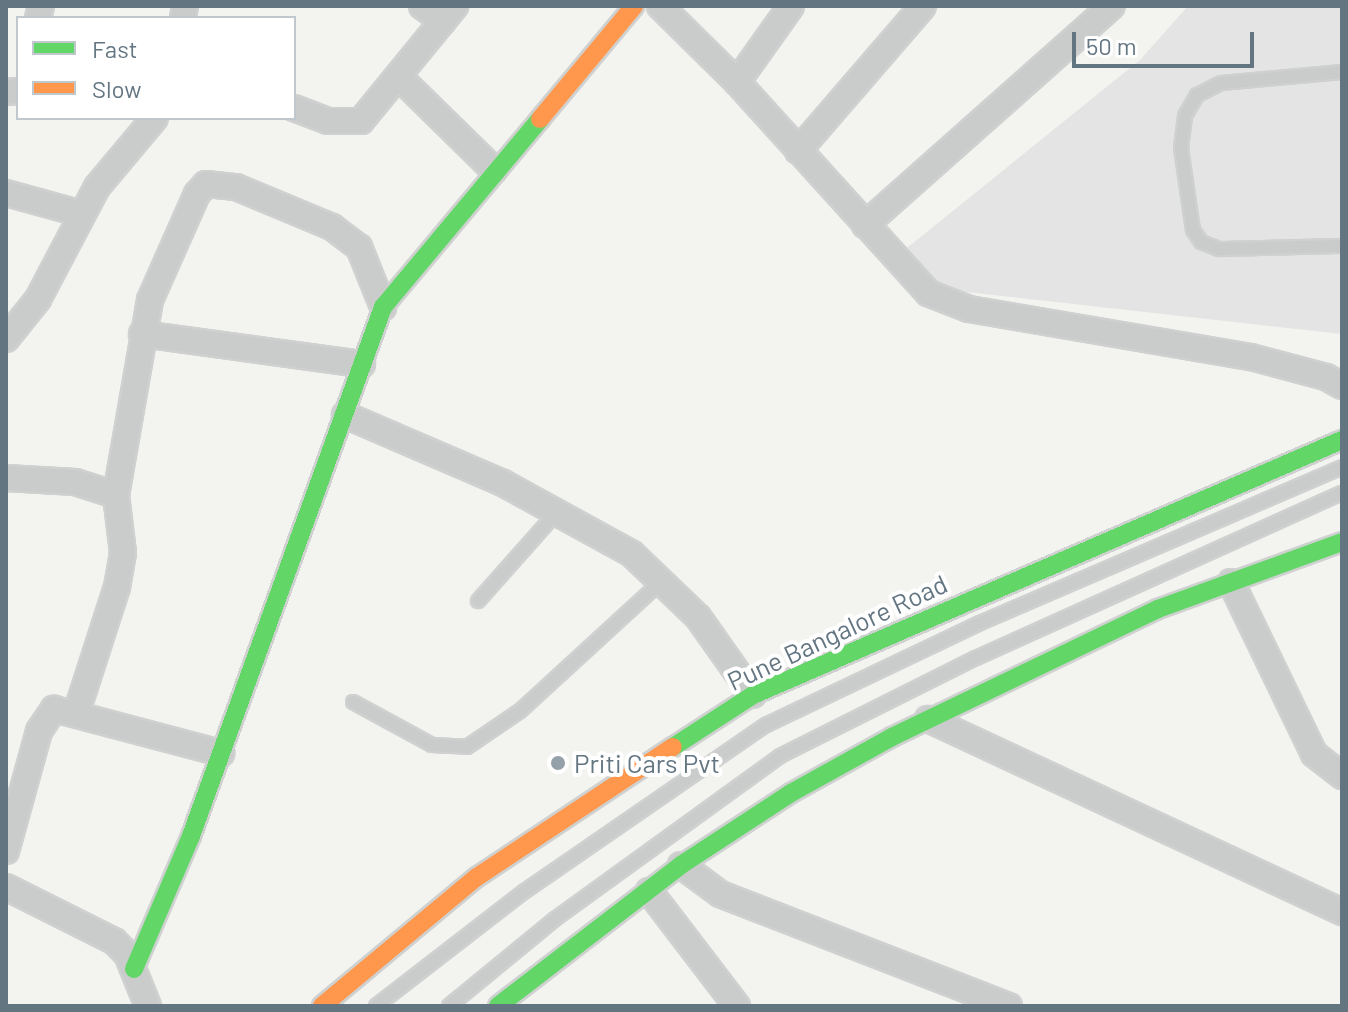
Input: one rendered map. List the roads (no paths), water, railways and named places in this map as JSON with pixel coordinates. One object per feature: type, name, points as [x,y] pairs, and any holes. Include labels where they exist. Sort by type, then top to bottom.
[{"type":"main road","points":[[134,969],[221,753],[383,307],[494,170],[634,6]]},
{"type":"main road","name":"Pune Bangalore Road","points":[[322,1006],[477,877],[753,695],[1342,440]]},
{"type":"main road","points":[[498,1006],[681,865],[791,793],[928,719],[1158,609],[1342,542]]},
{"type":"street","points":[[296,109],[328,121],[361,121],[449,13],[422,6]]},
{"type":"street","points":[[660,6],[737,82],[928,293],[969,309],[1251,357],[1326,377],[1342,386]]},
{"type":"street","points":[[737,82],[791,6]]},
{"type":"street","points":[[798,151],[923,6]]},
{"type":"street","points":[[865,225],[1112,6]]},
{"type":"street","points":[[399,77],[494,170]]},
{"type":"street","points":[[6,339],[38,299],[82,214],[112,167],[153,120]]},
{"type":"street","points":[[77,711],[117,587],[123,553],[116,495],[142,334],[150,300],[197,194],[206,184],[217,182],[294,207],[332,227],[359,247],[383,307]]},
{"type":"street","points":[[6,193],[82,214]]},
{"type":"street","points":[[142,334],[362,364]]},
{"type":"street","points":[[345,415],[558,511],[632,554],[725,649],[753,695]]},
{"type":"street","points":[[6,478],[75,482],[116,495]]},
{"type":"street","points":[[1231,582],[1314,754],[1342,776]]},
{"type":"street","points":[[6,851],[14,789],[45,717],[54,709],[77,711],[221,753]]},
{"type":"street","points":[[928,719],[1342,912]]},
{"type":"street","points":[[681,865],[720,894],[1009,1006]]},
{"type":"street","points":[[6,887],[93,926],[127,954],[148,1006]]},
{"type":"street","points":[[649,891],[737,1006]]},
{"type":"lane","points":[[1342,72],[1221,83],[1197,95],[1185,116],[1181,148],[1193,230],[1201,242],[1219,249],[1342,246]]},
{"type":"lane","points":[[376,1006],[525,891],[766,725],[980,623],[1342,467]]},
{"type":"lane","points":[[449,1006],[555,919],[780,756],[976,658],[1342,493]]},
{"type":"lane","points":[[478,601],[558,511]]},
{"type":"lane","points":[[353,702],[432,745],[467,747],[520,711],[661,582]]},
{"type":"place","name":"Priti Cars Pvt","points":[[558,763]]}]
